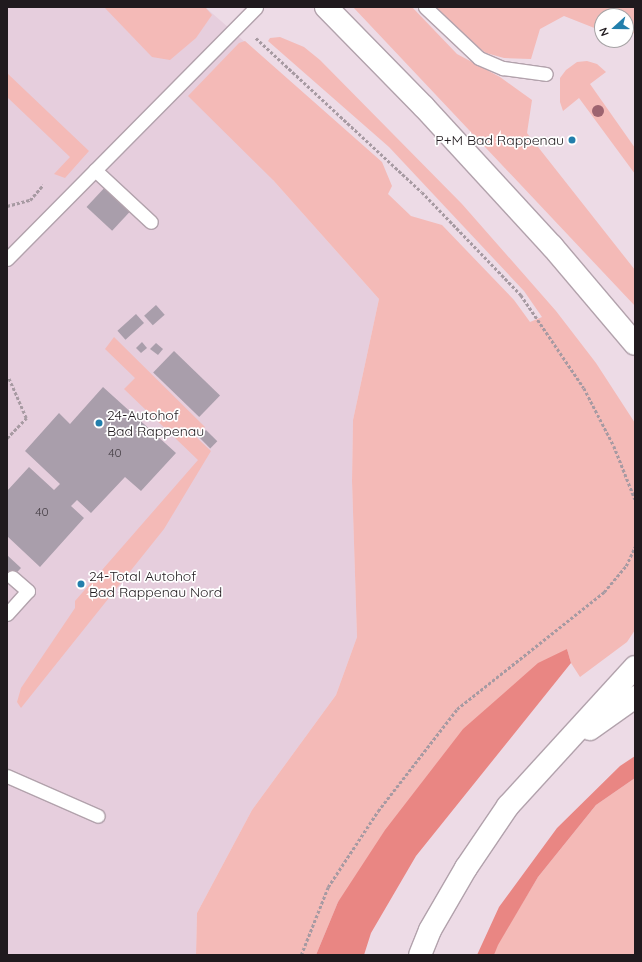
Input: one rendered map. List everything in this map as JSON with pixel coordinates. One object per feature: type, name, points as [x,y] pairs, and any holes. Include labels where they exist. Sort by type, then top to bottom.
[{"type":"main road","points":[[326,7],[456,141],[552,246],[635,344]]},
{"type":"main road","points":[[420,955],[430,930],[458,882],[508,806],[635,667]]},
{"type":"main road","points":[[563,745],[635,698]]},
{"type":"lane","points":[[7,259],[239,22],[256,7]]},
{"type":"lane","points":[[425,7],[479,58],[503,68],[546,74]]},
{"type":"lane","points":[[95,170],[151,222]]},
{"type":"lane","points":[[9,609],[28,591],[12,577]]},
{"type":"lane","points":[[7,776],[98,816]]},
{"type":"path","points":[[239,22],[422,192],[520,295],[584,388],[614,446],[635,499]]},
{"type":"path","points":[[7,206],[30,200],[43,185]]},
{"type":"path","points":[[7,438],[26,418],[9,379]]},
{"type":"path","points":[[301,955],[328,887],[378,811],[457,709],[604,592],[626,566],[635,547]]},
{"type":"shaded area","points":[[7,7],[205,7],[327,114],[273,180],[379,299],[353,420],[352,481],[357,637],[336,695],[252,810],[197,913],[196,955],[7,955]]},
{"type":"shaded area","points":[[104,7],[205,7],[212,15],[196,38],[170,60],[152,57]]},
{"type":"shaded area","points":[[353,7],[412,7],[457,54],[500,77],[532,100],[527,133],[635,270],[635,306]]},
{"type":"shaded area","points":[[436,7],[635,7],[635,34],[634,8],[594,8],[594,28],[564,16],[540,29],[531,59],[504,58],[486,53],[468,40]]},
{"type":"shaded area","points":[[280,37],[304,47],[320,60],[462,204],[556,311],[596,363],[635,423],[635,630],[627,642],[580,677],[571,663],[567,649],[338,902],[316,955],[196,955],[197,913],[252,810],[336,695],[357,637],[352,481],[353,420],[379,299],[273,180],[188,96],[239,43],[245,41],[382,162],[392,186],[388,194],[411,216],[442,225],[514,300],[530,322],[542,317],[524,291],[389,147],[268,41],[270,38]]},
{"type":"shaded area","points":[[587,61],[597,64],[606,72],[590,84],[635,148],[635,174],[579,98],[563,111],[560,102],[560,78],[566,70],[577,62]]},
{"type":"shaded area","points":[[7,73],[89,151],[65,178],[54,174],[70,157],[7,97]]},
{"type":"shaded area","points":[[114,337],[205,427],[195,436],[211,451],[164,529],[21,708],[17,702],[21,688],[75,608],[75,601],[198,460],[124,389],[135,378],[105,349]]},
{"type":"shaded area","points":[[567,649],[571,663],[416,856],[371,933],[364,955],[316,955],[338,902],[385,830],[463,729],[538,663]]},
{"type":"shaded area","points":[[635,756],[635,778],[596,805],[538,877],[498,945],[494,955],[477,955],[499,907],[557,828],[620,766]]},
{"type":"shaded area","points":[[635,778],[635,955],[494,955],[497,945],[538,877],[596,805]]},
{"type":"building","points":[[107,185],[133,209],[112,231],[87,207]]},
{"type":"building","points":[[156,305],[165,315],[153,325],[144,316]]},
{"type":"building","points":[[136,314],[144,323],[125,340],[117,331]]},
{"type":"building","points":[[142,342],[147,348],[141,353],[136,348]]},
{"type":"building","points":[[156,343],[163,349],[158,355],[150,349]]},
{"type":"building","points":[[174,351],[220,395],[199,417],[153,373]]},
{"type":"building","points":[[103,387],[176,453],[141,491],[125,477],[91,513],[77,500],[71,506],[84,518],[40,567],[7,536],[7,491],[29,467],[54,490],[60,484],[25,451],[59,413],[70,424]]},
{"type":"building","points":[[206,430],[217,441],[210,448],[199,437]]},
{"type":"building","points":[[7,555],[21,568],[7,583]]},
{"type":"place","name":"P+M Bad Rappenau","points":[[572,140]]},
{"type":"place","name":"24-Autohof Bad Rappenau","points":[[99,423]]},
{"type":"place","name":"24-Total Autohof Bad Rappenau Nord","points":[[81,584]]}]
